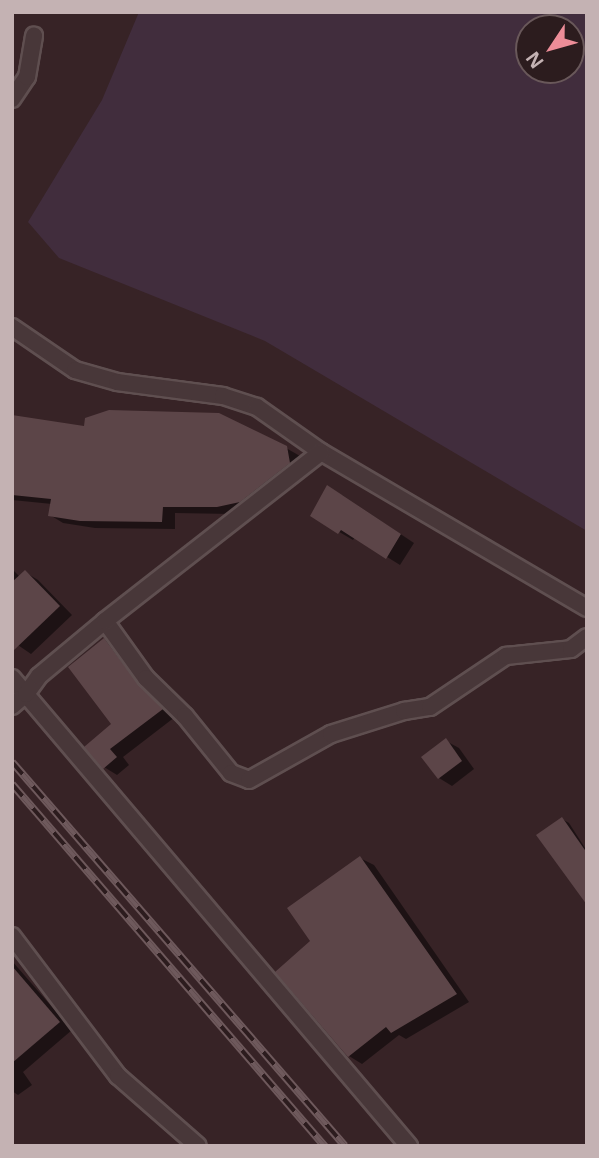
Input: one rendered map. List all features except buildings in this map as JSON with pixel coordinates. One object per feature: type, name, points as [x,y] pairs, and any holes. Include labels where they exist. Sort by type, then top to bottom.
[{"type":"street","points":[[12,99],[27,77],[34,36]]},
{"type":"street","points":[[12,327],[75,370],[117,382],[223,396],[257,407],[321,452],[587,608]]},
{"type":"street","points":[[12,706],[26,694],[38,676],[321,452]]},
{"type":"street","points":[[105,621],[146,678],[185,716],[231,773],[249,779],[331,734],[404,711],[430,707],[506,656],[571,649],[587,637]]},
{"type":"street","points":[[12,678],[409,1146]]},
{"type":"street","points":[[12,936],[118,1076],[198,1146]]},
{"type":"shaded area","points":[[139,12],[587,12],[587,531],[265,341],[59,258],[28,222],[102,100]]},
{"type":"railway","points":[[12,762],[345,1146]]},
{"type":"railway","points":[[12,784],[325,1146]]}]
